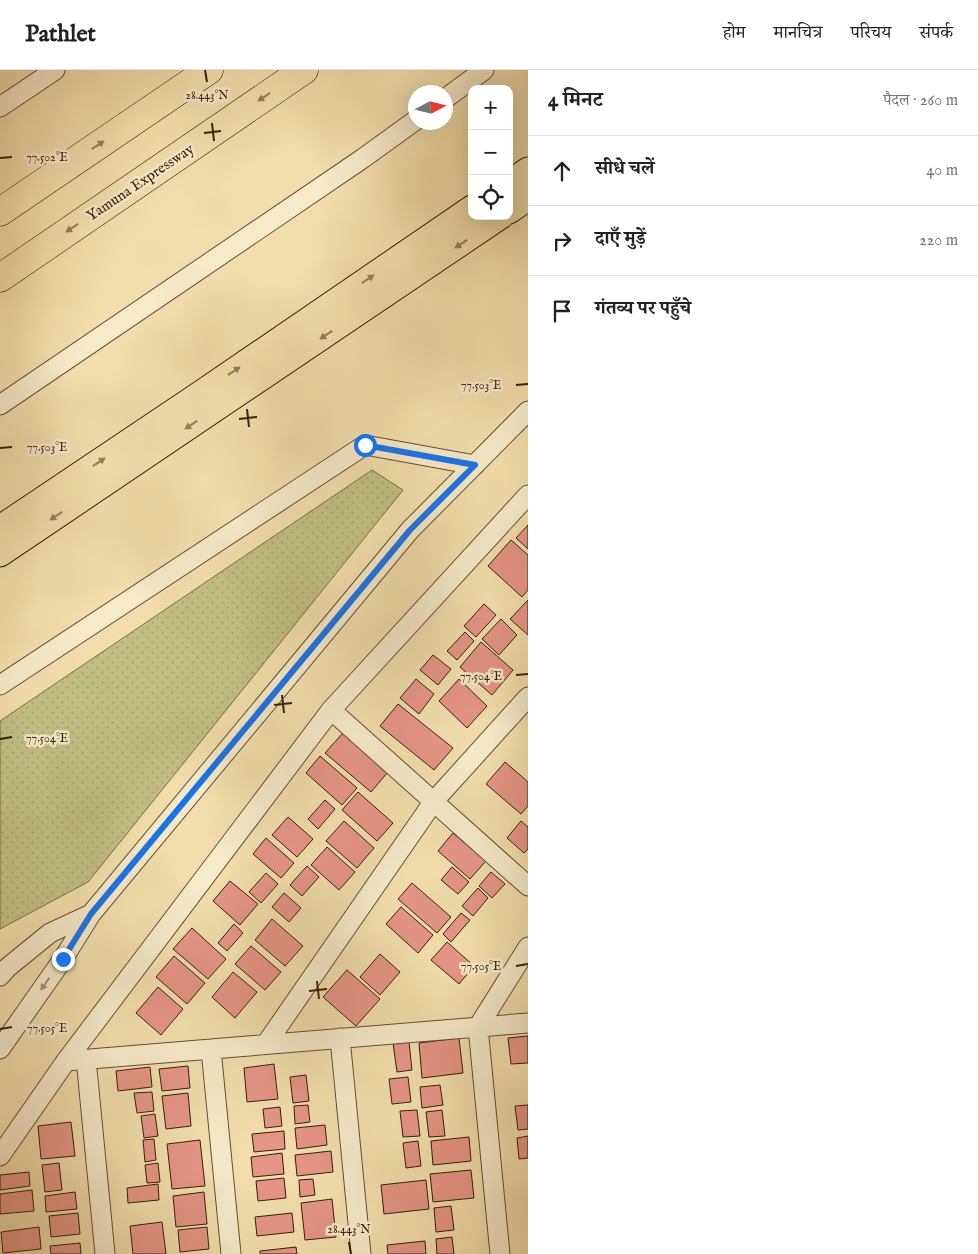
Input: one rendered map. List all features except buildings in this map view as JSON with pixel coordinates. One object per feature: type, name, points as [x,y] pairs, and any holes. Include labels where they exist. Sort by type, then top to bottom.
[{"type":"highway","points":[[0,212],[209,70]]},
{"type":"highway","name":"Yamuna Expressway","points":[[0,278],[304,70]]},
{"type":"main road","points":[[513,180],[528,170]]},
{"type":"main road","points":[[513,208],[528,198]]},
{"type":"main road","points":[[0,528],[468,211]]},
{"type":"main road","points":[[0,554],[495,220]]},
{"type":"street","points":[[0,108],[55,70]]},
{"type":"street","points":[[453,93],[484,70]]},
{"type":"street","points":[[0,406],[408,126]]},
{"type":"street","points":[[0,1049],[63,959],[91,914],[410,530],[528,411]]},
{"type":"street","points":[[0,685],[365,445],[475,465]]},
{"type":"street","points":[[0,1156],[66,1061],[331,710],[528,495]]},
{"type":"street","points":[[266,1044],[434,801],[528,697]]},
{"type":"street","points":[[331,710],[528,886]]},
{"type":"street","points":[[0,976],[50,932],[91,914]]},
{"type":"street","points":[[500,1254],[478,1027],[528,947]]},
{"type":"street","points":[[66,1061],[528,1023]]},
{"type":"street","points":[[340,1038],[361,1254]]},
{"type":"street","points":[[211,1049],[231,1254]]},
{"type":"street","points":[[86,1059],[105,1254]]},
{"type":"shaded area","points":[[372,470],[403,490],[88,882],[0,929],[0,721]]},
{"type":"route","points":[[63,959],[91,914],[410,530],[475,465],[365,445]]}]
